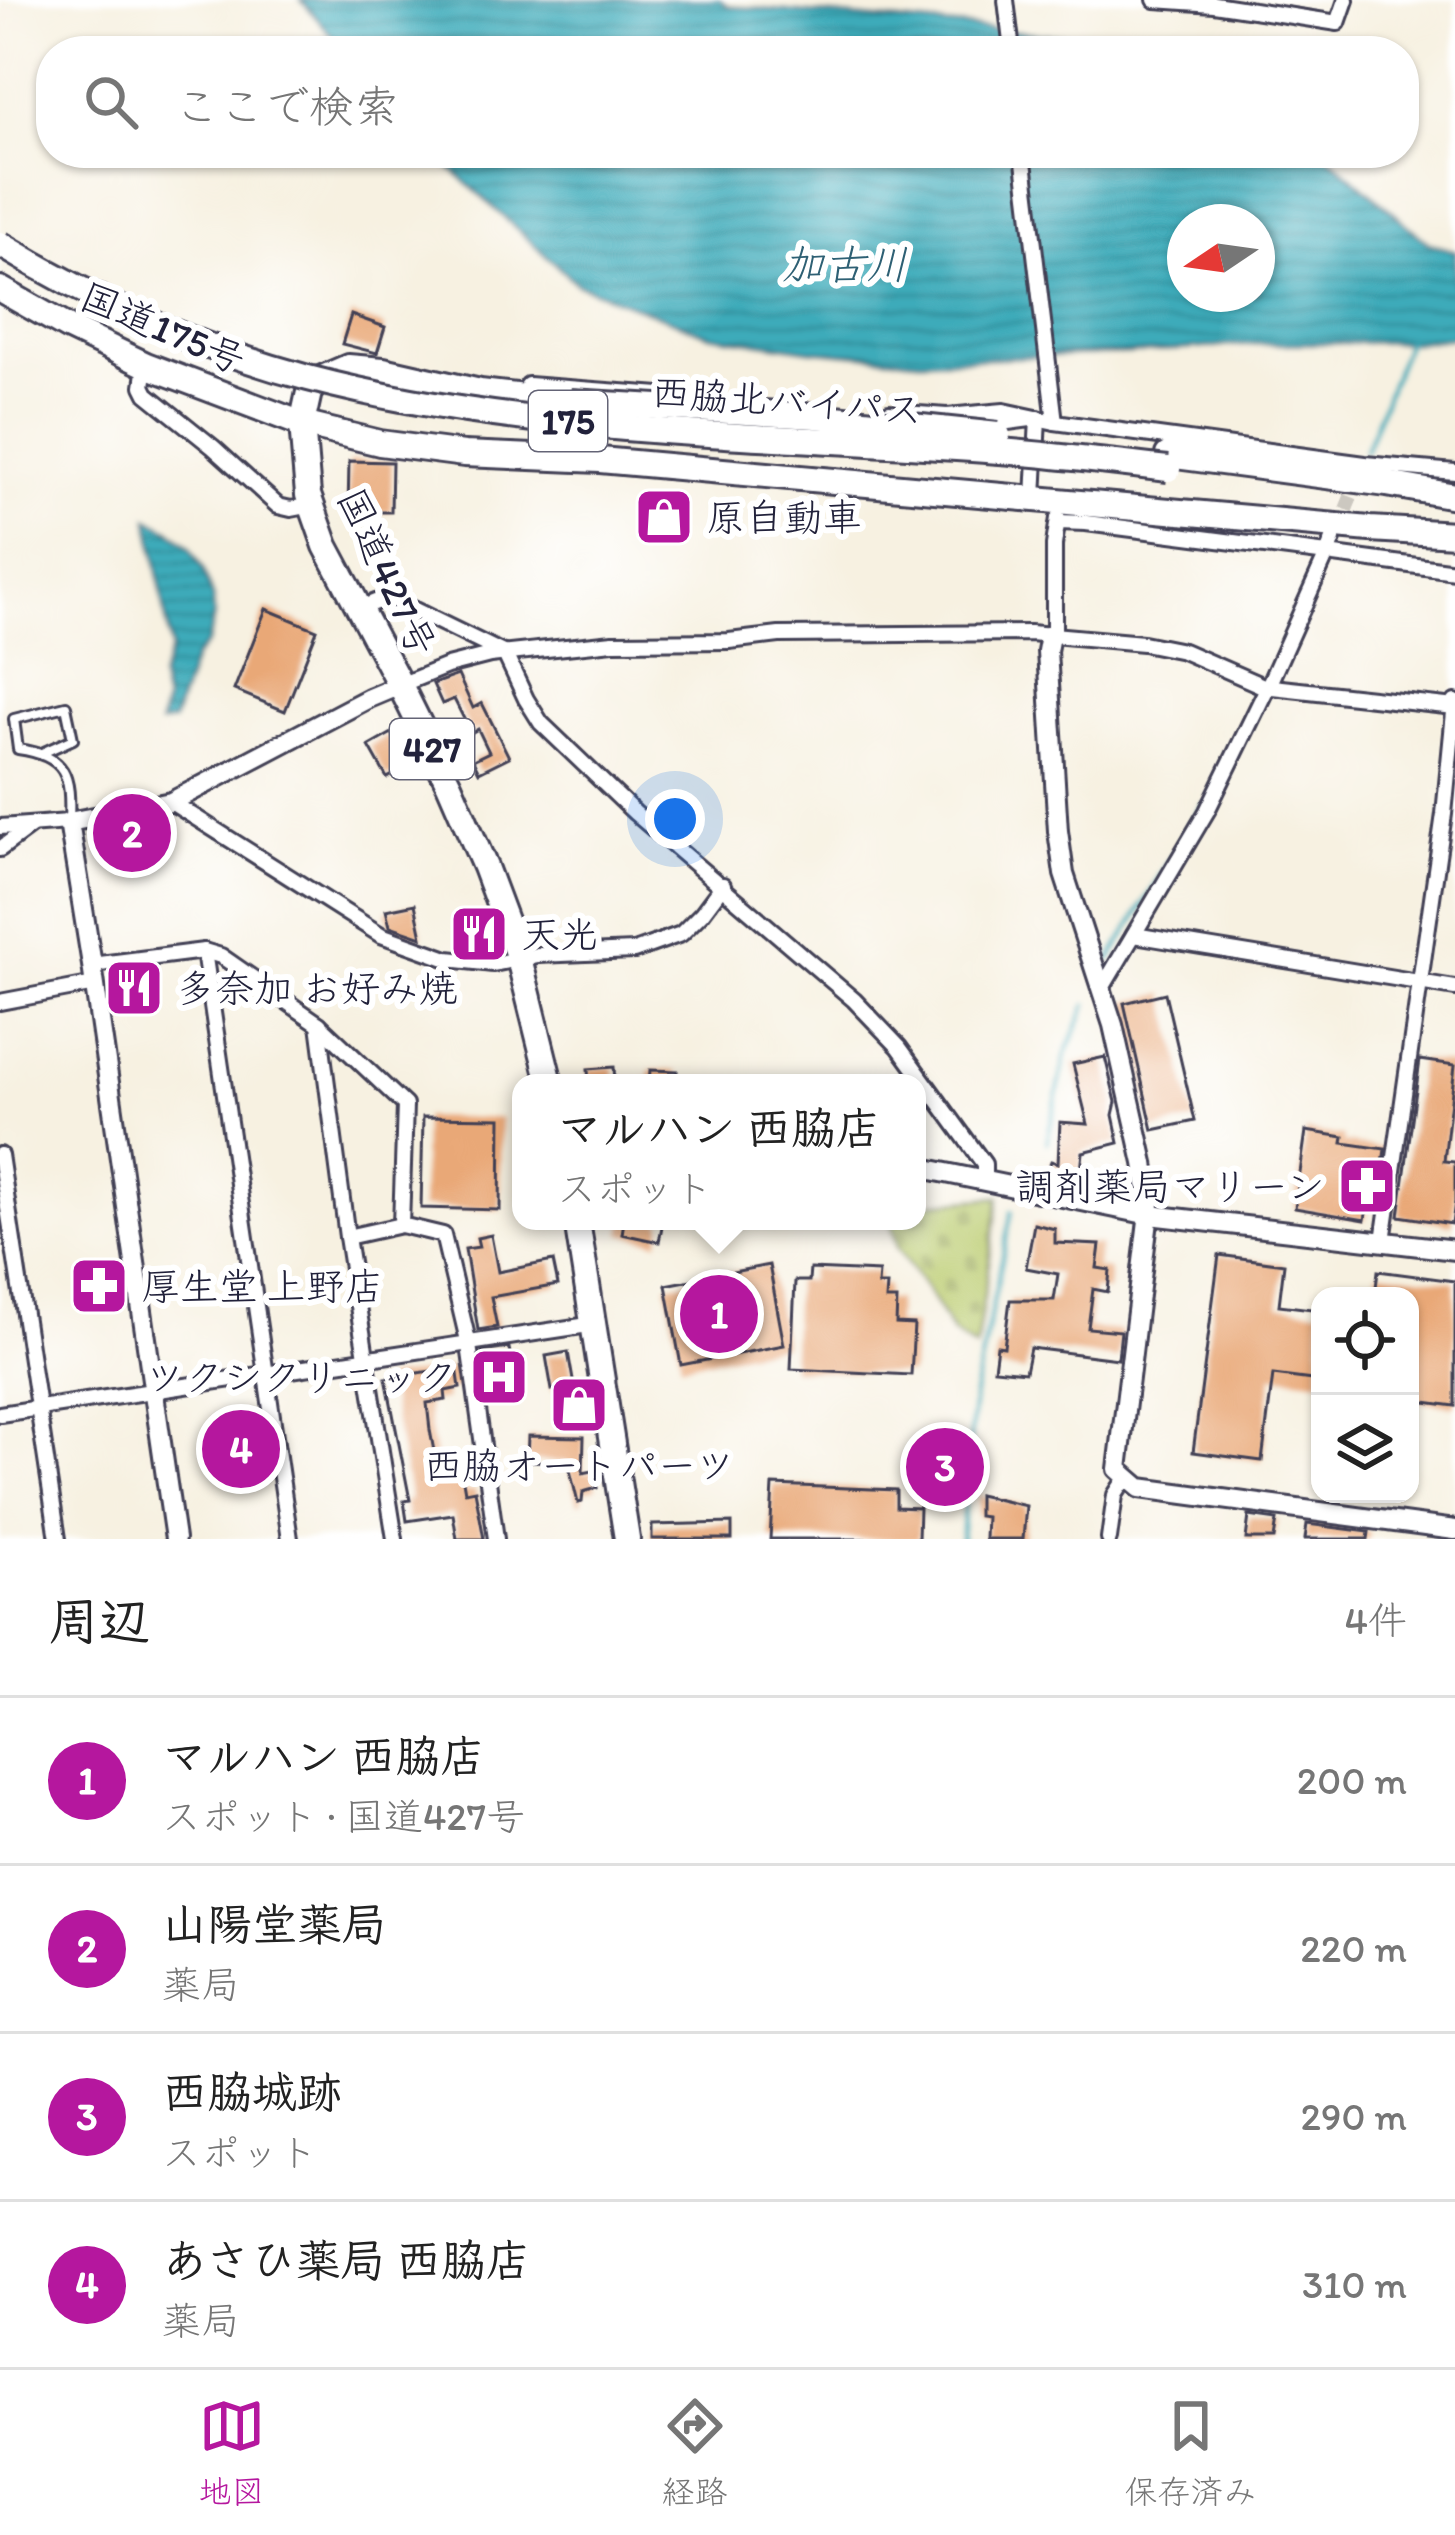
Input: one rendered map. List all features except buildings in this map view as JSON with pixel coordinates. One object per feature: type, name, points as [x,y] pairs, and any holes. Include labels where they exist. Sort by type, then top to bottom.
[{"type":"highway","name":"西脇北バイパス","points":[[0,244],[105,302],[184,337],[306,378],[463,411],[720,434],[1168,462]]},
{"type":"highway","name":"国道175号","points":[[0,290],[146,365],[302,424]]},
{"type":"highway","name":"175","points":[[1455,500],[1387,484],[1168,462],[816,416],[480,392],[382,370],[348,368],[320,379],[309,392],[302,424],[380,443],[464,454],[600,460],[1050,507],[1455,534]]},
{"type":"highway","name":"国道427号","points":[[302,424],[304,468],[326,546],[449,784],[485,867],[519,958],[548,1074]]},
{"type":"highway","points":[[579,1230],[627,1539]]},
{"type":"street","points":[[1006,0],[1010,36]]},
{"type":"street","points":[[1155,0],[1214,2],[1338,23],[1346,0]]},
{"type":"street","points":[[1026,168],[1055,422]]},
{"type":"street","points":[[146,365],[143,386],[147,394],[278,506],[312,505]]},
{"type":"street","points":[[440,384],[512,410],[583,418],[938,435],[1038,418]]},
{"type":"street","points":[[528,385],[947,416],[1004,412],[1363,468],[1455,472]]},
{"type":"street","points":[[1038,418],[1054,545],[1054,629],[1047,651],[1064,874],[1113,1024],[1144,1163],[1150,1215],[1118,1469],[1140,1488],[1386,1530],[1455,1530]]},
{"type":"street","points":[[1050,507],[1086,523],[1455,571]]},
{"type":"street","points":[[1101,990],[1207,811],[1334,539]]},
{"type":"street","points":[[358,608],[388,597],[506,654],[542,723],[635,813],[854,1000],[919,1074]]},
{"type":"street","points":[[0,827],[68,822],[171,802],[369,698],[447,666],[490,655],[613,642],[729,641],[779,635],[1050,634],[1183,651],[1263,685],[1455,706],[1449,815],[1383,1241]]},
{"type":"street","points":[[171,802],[381,935],[448,959],[493,964],[634,951],[681,934],[723,885]]},
{"type":"street","points":[[68,822],[175,1539]]},
{"type":"street","points":[[0,849],[31,826]]},
{"type":"street","points":[[1134,935],[1455,988]]},
{"type":"street","points":[[204,951],[290,1539]]},
{"type":"street","points":[[0,1002],[93,975],[204,951],[220,956],[319,1024],[405,1105],[400,1225]]},
{"type":"street","points":[[319,1024],[395,1539]]},
{"type":"street","points":[[926,1084],[984,1164],[984,1179]]},
{"type":"street","points":[[0,1155],[58,1539]]},
{"type":"street","points":[[926,1169],[1150,1215],[1455,1250]]},
{"type":"street","points":[[347,1237],[400,1225],[443,1235],[469,1346],[496,1539]]},
{"type":"street","points":[[0,1414],[595,1324]]},
{"type":"street","points":[[1108,1539],[1115,1495],[1126,1478]]},
{"type":"lane","points":[[42,753],[74,739],[67,706],[14,719],[18,749],[42,753],[64,769],[70,789],[68,822]]},
{"type":"green space","points":[[999,1197],[976,1349],[952,1333],[897,1248],[893,1230],[926,1230],[926,1203]]},
{"type":"water","points":[[301,0],[719,0],[729,6],[1064,36],[332,36]]},
{"type":"water","name":"加古川","points":[[450,168],[1342,168],[1428,243],[1455,251],[1455,337],[920,360],[710,335],[577,284]]},
{"type":"water","points":[[149,519],[189,546],[203,569],[214,615],[208,642],[194,658],[173,721],[160,724],[165,702],[160,679],[171,649]]},
{"type":"waterway","points":[[1365,451],[1408,339]]},
{"type":"waterway","points":[[1110,960],[1203,805]]},
{"type":"waterway","points":[[1047,1142],[1066,1054],[1087,1005]]},
{"type":"waterway","points":[[961,1539],[974,1394],[1012,1211]]},
{"type":"tunnel","points":[[1338,529],[1359,477]]},
{"type":"place","name":"原自動車","points":[[664,517]]},
{"type":"place","name":"山陽堂薬局","points":[[132,833]]},
{"type":"place","name":"天光","points":[[479,934]]},
{"type":"place","name":"多奈加 お好み焼","points":[[134,988]]},
{"type":"place","name":"調剤薬局マリーン","points":[[1367,1186]]},
{"type":"place","name":"厚生堂 上野店","points":[[99,1286]]},
{"type":"place","name":"マルハン 西脇店","points":[[719,1314]]},
{"type":"place","name":"ツクシクリニック","points":[[499,1377]]},
{"type":"place","name":"西脇オートパーツ","points":[[579,1405]]},
{"type":"place","name":"あさひ薬局 西脇店","points":[[241,1449]]},
{"type":"place","name":"西脇城跡","points":[[945,1467]]}]
